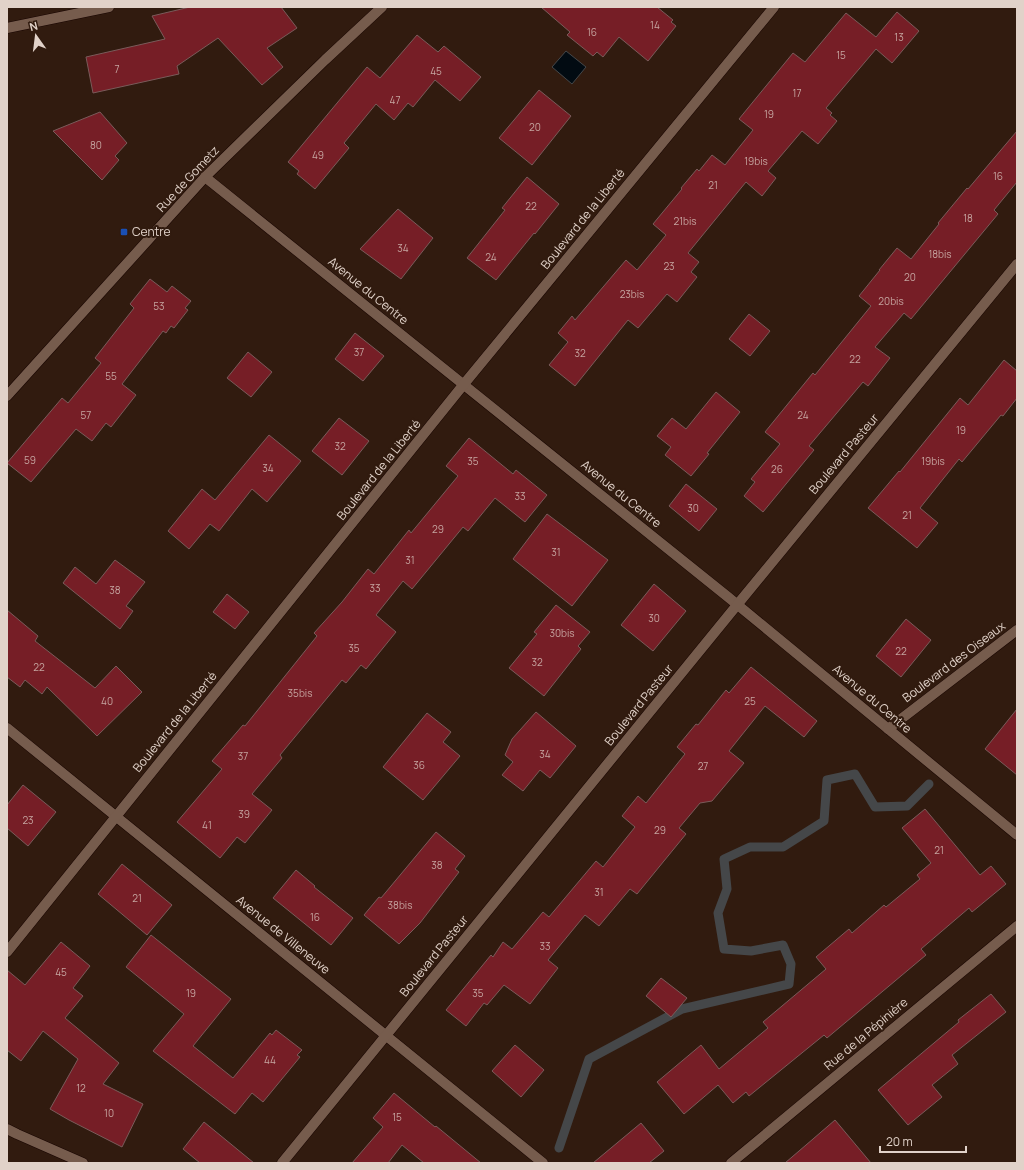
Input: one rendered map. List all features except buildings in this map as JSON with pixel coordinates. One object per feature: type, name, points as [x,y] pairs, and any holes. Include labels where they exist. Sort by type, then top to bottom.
[{"type":"street","points":[[7,28],[109,7]]},
{"type":"street","name":"Rue de Gometz","points":[[7,396],[206,177],[325,60],[382,7]]},
{"type":"street","name":"Boulevard de la Liberté","points":[[7,952],[464,384],[774,7]]},
{"type":"street","name":"Avenue du Centre","points":[[206,177],[737,605],[1017,835]]},
{"type":"street","name":"Boulevard Pasteur","points":[[282,1163],[1017,264]]},
{"type":"street","name":"Boulevard des Oiseaux","points":[[888,729],[1017,630]]},
{"type":"street","name":"Avenue de Villeneuve","points":[[7,728],[543,1163]]},
{"type":"street","name":"Rue de la Pépinière","points":[[731,1163],[1017,926]]},
{"type":"street","points":[[7,1129],[83,1163]]},
{"type":"shaded area","points":[[566,51],[586,67],[572,84],[552,67]]},
{"type":"waterway","points":[[559,1148],[589,1059],[682,1009],[789,984],[791,964],[783,945],[751,951],[724,949],[718,913],[727,889],[724,859],[750,847],[783,847],[824,821],[827,780],[855,774],[875,807],[907,806],[929,784]]},
{"type":"place","name":"Centre","points":[[124,232]]}]
